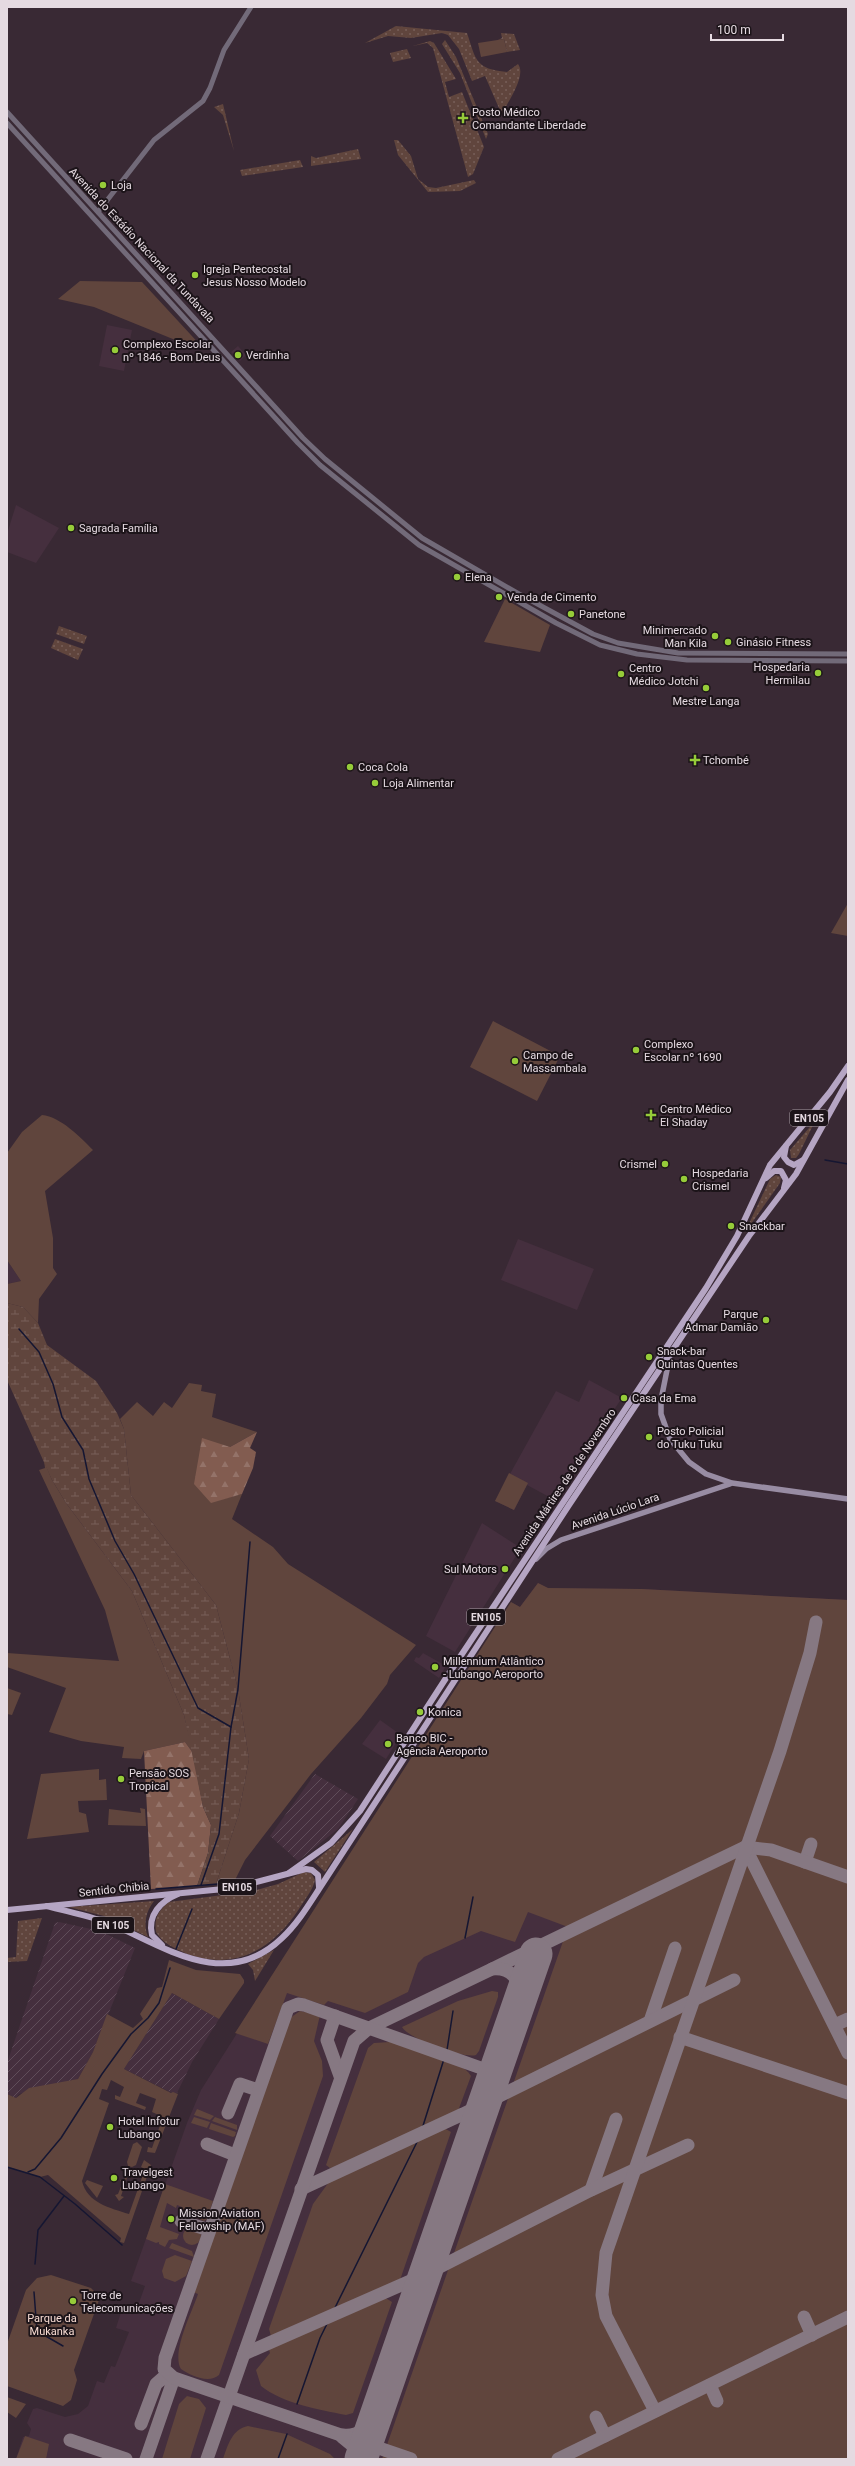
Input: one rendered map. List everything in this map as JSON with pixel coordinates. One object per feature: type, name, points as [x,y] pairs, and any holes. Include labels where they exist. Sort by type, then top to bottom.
[{"type":"main road","name":"Avenida Mártires de 8 de Novembro","points":[[289,1873],[339,1836],[364,1806],[469,1643],[706,1288],[737,1236],[770,1165],[830,1092],[848,1066]]},
{"type":"main road","name":"Avenida Mártires de 8 de Novembro","points":[[319,1889],[519,1581],[671,1352],[749,1236],[783,1191],[805,1158],[848,1080]]},
{"type":"main road","points":[[787,1143],[784,1156],[788,1162],[794,1165],[805,1158]]},
{"type":"main road","points":[[762,1182],[771,1173],[781,1171],[786,1180],[783,1191]]},
{"type":"main road","name":"Avenida Lúcio Lara","points":[[671,1352],[661,1400],[665,1428],[676,1448],[689,1462],[711,1477],[732,1483],[848,1499]]},
{"type":"main road","name":"Avenida Lúcio Lara","points":[[519,1581],[540,1554],[561,1540],[732,1483]]},
{"type":"main road","points":[[289,1873],[306,1869],[316,1872],[320,1878],[319,1889]]},
{"type":"main road","name":"EN105","points":[[184,1892],[250,1885],[289,1873]]},
{"type":"main road","name":"EN105","points":[[177,1954],[215,1964],[239,1961],[261,1953],[272,1946],[291,1928],[319,1889]]},
{"type":"main road","points":[[177,1954],[156,1941],[152,1935],[150,1925],[158,1906],[184,1892]]},
{"type":"main road","name":"Sentido Chibia","points":[[47,1906],[184,1892]]},
{"type":"main road","name":"EN 105","points":[[7,1910],[47,1906],[107,1923],[177,1954]]},
{"type":"street","points":[[98,212],[154,140],[203,100],[210,88],[224,50],[251,7]]},
{"type":"street","name":"Avenida do Estádio Nacional da Tundavala","points":[[7,112],[309,443],[394,516],[438,548],[578,627],[618,643],[686,653],[848,654]]},
{"type":"street","name":"Avenida do Estádio Nacional da Tundavala","points":[[7,123],[298,443],[320,464],[419,545],[556,623],[615,650],[687,660],[848,661]]},
{"type":"shaded area","name":"Complexo Escolar nº 1846 - Bom Deus","points":[[107,325],[132,330],[124,371],[99,366]]},
{"type":"shaded area","name":"Verdinha","points":[[238,346],[246,355],[240,361],[231,352]]},
{"type":"shaded area","points":[[16,505],[59,528],[36,563],[7,552],[7,534]]},
{"type":"shaded area","points":[[518,1239],[594,1269],[577,1310],[501,1280]]},
{"type":"shaded area","points":[[7,1260],[21,1281],[7,1284]]},
{"type":"shaded area","points":[[589,1380],[622,1398],[553,1499],[527,1485],[514,1510],[495,1501],[556,1391],[579,1402]]},
{"type":"shaded area","points":[[482,1523],[521,1548],[455,1652],[426,1636]]},
{"type":"shaded area","points":[[538,1583],[548,1588],[642,1589],[848,1600],[848,2459],[16,2459],[23,2437],[29,2436],[31,2429],[27,2423],[33,2409],[37,2408],[65,2417],[78,2414],[88,2406],[97,2381],[104,2383],[111,2366],[115,2367],[129,2332],[116,2328],[122,2309],[135,2314],[145,2286],[131,2281],[187,2123],[201,2090],[511,1602],[520,1607]]},
{"type":"shaded area","points":[[423,1653],[446,1666],[439,1678],[414,1661],[416,1657],[419,1658]]},
{"type":"shaded area","points":[[380,1720],[401,1735],[386,1759],[362,1744]]},
{"type":"shaded area","points":[[315,1774],[358,1799],[338,1829],[298,1861],[270,1836]]},
{"type":"shaded area","points":[[59,1922],[100,1931],[135,1948],[93,2052],[78,2079],[19,2094],[16,2098],[7,2094],[7,2063],[55,1923]]},
{"type":"shaded area","points":[[172,1993],[219,2019],[192,2062],[177,2093],[172,2093],[124,2069]]},
{"type":"green space","points":[[396,26],[467,33],[478,62],[496,71],[507,72],[518,64],[520,75],[518,82],[502,115],[485,76],[472,81],[459,49],[448,35],[442,33],[411,38],[388,36],[365,43]]},
{"type":"green space","points":[[501,33],[514,34],[520,50],[507,52],[504,39],[498,40],[502,38]]},
{"type":"green space","points":[[504,39],[507,52],[481,57],[478,43]]},
{"type":"green space","points":[[445,40],[456,57],[488,134],[486,139],[460,73],[442,44]]},
{"type":"green space","points":[[430,41],[434,43],[456,79],[445,82],[449,97],[462,92],[484,147],[473,174],[468,177],[433,48],[427,43],[413,46]]},
{"type":"green space","points":[[407,49],[411,58],[393,62],[390,53]]},
{"type":"green space","points":[[223,104],[234,151],[223,115],[214,107]]},
{"type":"green space","points":[[394,140],[398,140],[411,156],[418,179],[428,187],[436,188],[474,180],[476,183],[460,191],[428,192],[398,155]]},
{"type":"green space","points":[[358,149],[361,159],[311,166],[311,156],[316,158]]},
{"type":"green space","points":[[300,160],[303,167],[242,176],[240,170]]},
{"type":"green space","points":[[80,281],[142,282],[203,348],[195,348],[94,307],[58,299]]},
{"type":"green space","points":[[505,599],[550,625],[540,652],[484,642]]},
{"type":"green space","points":[[59,626],[87,636],[84,644],[56,634]]},
{"type":"green space","points":[[55,639],[83,649],[78,660],[51,648]]},
{"type":"green space","points":[[848,903],[848,936],[831,933]]},
{"type":"green space","name":"Campo de Massambala","points":[[493,1021],[560,1056],[537,1101],[470,1067]]},
{"type":"green space","points":[[42,1115],[56,1119],[76,1134],[93,1150],[45,1191],[53,1238],[53,1268],[57,1274],[39,1299],[38,1323],[23,1307],[7,1303],[7,1284],[21,1281],[7,1260],[7,1153],[22,1132]]},
{"type":"green space","points":[[815,1121],[799,1154],[796,1158],[791,1158],[790,1150]]},
{"type":"green space","points":[[776,1175],[781,1177],[780,1183],[744,1234],[770,1179]]},
{"type":"green space","points":[[7,1303],[23,1307],[38,1323],[47,1345],[96,1381],[117,1413],[124,1429],[131,1495],[216,1605],[238,1689],[249,1759],[239,1813],[216,1884],[197,1886],[208,1853],[211,1825],[203,1807],[184,1715],[132,1591],[66,1503],[52,1480],[7,1380]]},
{"type":"green space","points":[[189,1383],[202,1385],[201,1391],[216,1394],[212,1417],[257,1432],[230,1447],[211,1502],[242,1494],[232,1519],[273,1547],[288,1564],[416,1645],[390,1675],[387,1684],[361,1718],[311,1774],[245,1860],[234,1882],[216,1884],[239,1813],[249,1759],[238,1689],[216,1605],[131,1495],[124,1429],[120,1419],[137,1402],[153,1416],[164,1402],[172,1408]]},
{"type":"green space","points":[[257,1432],[250,1448],[256,1452],[253,1468],[242,1494],[211,1503],[194,1484],[202,1438],[230,1447]]},
{"type":"green space","points":[[44,1461],[52,1480],[66,1503],[132,1591],[184,1715],[193,1753],[185,1742],[144,1751],[141,1759],[122,1758],[124,1747],[81,1741],[49,1732],[66,1688],[7,1667],[7,1653],[119,1661],[105,1610],[39,1470],[45,1468]]},
{"type":"green space","points":[[509,1473],[528,1483],[514,1510],[495,1501]]},
{"type":"green space","points":[[538,1583],[548,1588],[642,1589],[848,1600],[848,2459],[382,2459],[568,1927],[528,1912],[515,1942],[481,1931],[424,1957],[418,1963],[408,1992],[365,2013],[328,2001],[324,2005],[287,1993],[268,2044],[235,2033],[511,1602],[520,1607]]},
{"type":"green space","points":[[7,1688],[21,1693],[12,1715],[7,1714]]},
{"type":"green space","points":[[185,1742],[193,1753],[203,1807],[211,1825],[208,1853],[197,1886],[151,1889],[144,1751]]},
{"type":"green space","points":[[99,1769],[99,1780],[106,1779],[107,1800],[78,1801],[79,1812],[86,1814],[89,1832],[27,1839],[41,1774]]},
{"type":"green space","points":[[140,1808],[145,1809],[146,1826],[108,1825],[109,1809],[141,1813]]},
{"type":"green space","points":[[353,1829],[325,1872],[314,1862]]},
{"type":"green space","points":[[304,1872],[311,1873],[315,1880],[311,1891],[299,1909],[277,1936],[250,1954],[220,1960],[203,1958],[185,1953],[173,1947],[165,1942],[156,1932],[156,1919],[162,1909],[169,1902],[253,1891],[278,1884]]},
{"type":"green space","points":[[154,1901],[147,1913],[146,1918],[146,1932],[148,1937],[104,1916],[69,1907]]},
{"type":"green space","points":[[42,1918],[27,1961],[7,1962],[7,1958],[16,1957],[18,1921]]},
{"type":"green space","points":[[274,1950],[255,1981],[253,1970],[248,1964]]},
{"type":"green space","points":[[169,1960],[196,1970],[240,1974],[244,1980],[244,1983],[219,2019],[172,1993],[124,2069],[171,2093],[173,2092],[178,2094],[155,2153],[147,2152],[148,2147],[152,2148],[163,2117],[152,2112],[156,2099],[140,2093],[136,2103],[146,2107],[145,2110],[115,2099],[115,2095],[120,2097],[124,2087],[111,2080],[107,2090],[102,2089],[99,2099],[109,2103],[82,2181],[89,2195],[100,2204],[129,2214],[145,2169],[141,2167],[144,2160],[151,2165],[124,2243],[120,2242],[121,2238],[48,2175],[40,2177],[7,2167],[7,2094],[16,2098],[29,2088],[78,2079],[93,2052],[107,2014],[133,2028],[143,2019],[140,2014],[157,1988],[162,1987]]},
{"type":"green space","points":[[492,1991],[498,1992],[498,1997],[479,2051],[476,2055],[460,2054],[437,2047],[415,2037],[402,2027],[458,2001]]},
{"type":"green space","points":[[300,2011],[320,2015],[314,2041],[322,2061],[323,2076],[219,2375],[210,2379],[200,2378],[181,2369],[179,2362],[180,2343],[198,2294],[193,2292],[285,2027],[290,2018]]},
{"type":"green space","points":[[391,2040],[435,2054],[457,2064],[466,2070],[471,2076],[458,2111],[343,2166],[330,2168],[326,2165],[368,2048],[374,2043],[390,2042]]},
{"type":"green space","points":[[197,2109],[214,2116],[210,2120],[194,2115]]},
{"type":"green space","points":[[194,2117],[210,2122],[207,2128],[191,2123]]},
{"type":"green space","points":[[215,2117],[237,2125],[237,2130],[212,2121]]},
{"type":"green space","points":[[211,2123],[236,2132],[235,2136],[233,2137],[209,2129]]},
{"type":"green space","points":[[444,2128],[451,2132],[400,2280],[277,2336],[271,2336],[269,2329],[313,2204],[329,2182],[340,2175]]},
{"type":"green space","points":[[137,2142],[142,2147],[136,2165],[132,2167],[128,2166],[127,2162],[133,2144]]},
{"type":"green space","points":[[127,2170],[130,2171],[132,2176],[128,2175],[121,2196],[124,2197],[119,2201],[115,2195],[118,2194],[122,2184],[120,2180],[124,2181],[126,2174],[123,2173]]},
{"type":"green space","points":[[87,2180],[103,2186],[97,2198],[85,2183]]},
{"type":"green space","points":[[165,2184],[213,2201],[207,2219],[204,2221],[192,2216],[191,2210],[188,2209],[186,2213],[183,2212],[182,2207],[177,2205],[176,2208],[167,2203],[160,2227],[179,2234],[177,2239],[169,2240],[165,2247],[159,2244],[159,2242],[156,2243],[146,2239]]},
{"type":"green space","points":[[192,2227],[198,2230],[201,2236],[198,2242],[192,2245],[186,2242],[183,2236],[186,2230]]},
{"type":"green space","points":[[172,2243],[192,2251],[194,2257],[169,2248]]},
{"type":"green space","points":[[175,2255],[192,2261],[186,2276],[175,2282],[164,2278],[162,2271],[166,2259]]},
{"type":"green space","name":"Parque da Mukanka","points":[[51,2275],[91,2288],[100,2297],[74,2370],[77,2380],[71,2400],[63,2406],[7,2386],[7,2344],[26,2290],[37,2278]]},
{"type":"green space","points":[[384,2297],[392,2302],[353,2413],[346,2415],[290,2402],[261,2386],[256,2370],[270,2353],[269,2350],[272,2347]]},
{"type":"green space","points":[[187,2396],[199,2399],[206,2408],[190,2459],[162,2459],[179,2404]]},
{"type":"green space","points":[[7,2397],[26,2404],[16,2418],[7,2412]]},
{"type":"green space","points":[[248,2426],[286,2434],[330,2454],[335,2459],[223,2459],[234,2434],[238,2430]]},
{"type":"green space","points":[[25,2436],[49,2444],[46,2459],[16,2459]]},
{"type":"waterway","points":[[825,1160],[848,1164]]},
{"type":"waterway","points":[[19,1329],[39,1352],[53,1384],[62,1417],[83,1450],[89,1479],[115,1541],[134,1574],[198,1708],[231,1727],[219,1834],[201,1885]]},
{"type":"waterway","points":[[231,1727],[238,1689],[250,1542]]},
{"type":"waterway","points":[[156,1889],[230,1883]]},
{"type":"waterway","points":[[465,1938],[473,1897]]},
{"type":"waterway","points":[[176,1949],[192,1909]]},
{"type":"waterway","points":[[28,2172],[35,2169],[61,2138],[102,2074],[131,2034],[148,2018],[159,2003],[170,1968]]},
{"type":"waterway","points":[[447,2050],[453,2011]]},
{"type":"waterway","points":[[422,2129],[444,2059]]},
{"type":"waterway","points":[[297,2404],[320,2338],[419,2138]]},
{"type":"waterway","points":[[7,2167],[40,2177],[75,2204],[122,2245]]},
{"type":"waterway","points":[[35,2264],[38,2230],[64,2196]]},
{"type":"waterway","points":[[34,2292],[37,2331],[63,2346]]},
{"type":"waterway","points":[[278,2459],[287,2434]]},
{"type":"taxiway","points":[[655,2411],[606,2316],[602,2295],[606,2253],[780,1751],[810,1653],[816,1622]]},
{"type":"taxiway","points":[[805,1862],[811,1844]]},
{"type":"taxiway","points":[[745,1847],[848,2053]]},
{"type":"taxiway","points":[[492,1969],[745,1847],[771,1850],[848,1877]]},
{"type":"taxiway","points":[[650,2021],[675,1948]]},
{"type":"taxiway","points":[[207,2459],[354,2041],[369,2028],[492,1969],[510,1972],[519,1985],[522,1996]]},
{"type":"taxiway","points":[[301,2189],[463,2114],[734,1980]]},
{"type":"taxiway","points":[[411,2459],[174,2378],[164,2369],[165,2358],[288,2008],[298,2004],[304,2005],[495,2073]]},
{"type":"taxiway","points":[[335,2016],[327,2040],[340,2076]]},
{"type":"taxiway","points":[[835,2025],[848,2019]]},
{"type":"taxiway","points":[[680,2037],[848,2093]]},
{"type":"taxiway","points":[[228,2113],[240,2084],[258,2090]]},
{"type":"taxiway","points":[[591,2190],[616,2119]]},
{"type":"taxiway","points":[[207,2144],[235,2155]]},
{"type":"taxiway","points":[[244,2354],[424,2275],[591,2190],[688,2145]]},
{"type":"taxiway","points":[[181,2221],[209,2230]]},
{"type":"taxiway","points":[[804,2317],[812,2335]]},
{"type":"taxiway","points":[[558,2459],[848,2317]]},
{"type":"taxiway","points":[[141,2424],[156,2384],[164,2377],[174,2378],[146,2459]]},
{"type":"taxiway","points":[[710,2385],[717,2401]]},
{"type":"taxiway","points":[[343,2435],[353,2435],[362,2431],[376,2416]]},
{"type":"taxiway","points":[[596,2417],[605,2436]]},
{"type":"taxiway","points":[[342,2437],[353,2446],[357,2459]]},
{"type":"taxiway","points":[[70,2440],[126,2459]]},
{"type":"runway","points":[[361,2459],[536,1954]]},
{"type":"place","name":"Posto Médico Comandante Liberdade","points":[[463,118]]},
{"type":"place","name":"Loja","points":[[103,185]]},
{"type":"place","name":"Igreja Pentecostal Jesus Nosso Modelo","points":[[195,275]]},
{"type":"place","name":"Complexo Escolar nº 1846 - Bom Deus","points":[[115,350]]},
{"type":"place","name":"Verdinha","points":[[238,355]]},
{"type":"place","name":"Sagrada Família","points":[[71,528]]},
{"type":"place","name":"Elena","points":[[457,577]]},
{"type":"place","name":"Venda de Cimento","points":[[499,597]]},
{"type":"place","name":"Panetone","points":[[571,614]]},
{"type":"place","name":"Minimercado Man Kila","points":[[715,636]]},
{"type":"place","name":"Ginásio Fitness","points":[[728,642]]},
{"type":"place","name":"Hospedaria Hermilau","points":[[818,673]]},
{"type":"place","name":"Centro Médico Jotchi","points":[[621,674]]},
{"type":"place","name":"Mestre Langa","points":[[706,688]]},
{"type":"place","name":"Tchombé","points":[[695,760]]},
{"type":"place","name":"Coca Cola","points":[[350,767]]},
{"type":"place","name":"Loja Alimentar","points":[[375,783]]},
{"type":"place","name":"Complexo Escolar nº 1690","points":[[636,1050]]},
{"type":"place","name":"Campo de Massambala","points":[[515,1061]]},
{"type":"place","name":"Centro Médico El Shaday","points":[[651,1115]]},
{"type":"place","name":"Crismel","points":[[665,1164]]},
{"type":"place","name":"Hospedaria Crismel","points":[[684,1179]]},
{"type":"place","name":"Snackbar","points":[[731,1226]]},
{"type":"place","name":"Parque Admar Damião","points":[[766,1320]]},
{"type":"place","name":"Snack-bar Quintas Quentes","points":[[649,1357]]},
{"type":"place","name":"Casa da Ema","points":[[624,1398]]},
{"type":"place","name":"Posto Policial do Tuku Tuku","points":[[649,1437]]},
{"type":"place","name":"Sul Motors","points":[[505,1569]]},
{"type":"place","name":"Millennium Atlântico - Lubango Aeroporto","points":[[435,1667]]},
{"type":"place","name":"Konica","points":[[420,1712]]},
{"type":"place","name":"Banco BIC - Agência Aeroporto","points":[[388,1744]]},
{"type":"place","name":"Pensão SOS Tropical","points":[[121,1779]]},
{"type":"place","name":"Hotel Infotur Lubango","points":[[110,2127]]},
{"type":"place","name":"Travelgest Lubango","points":[[114,2178]]},
{"type":"place","name":"Mission Aviation Fellowship (MAF)","points":[[171,2219]]},
{"type":"place","name":"Torre de Telecomunicações","points":[[73,2301]]}]
